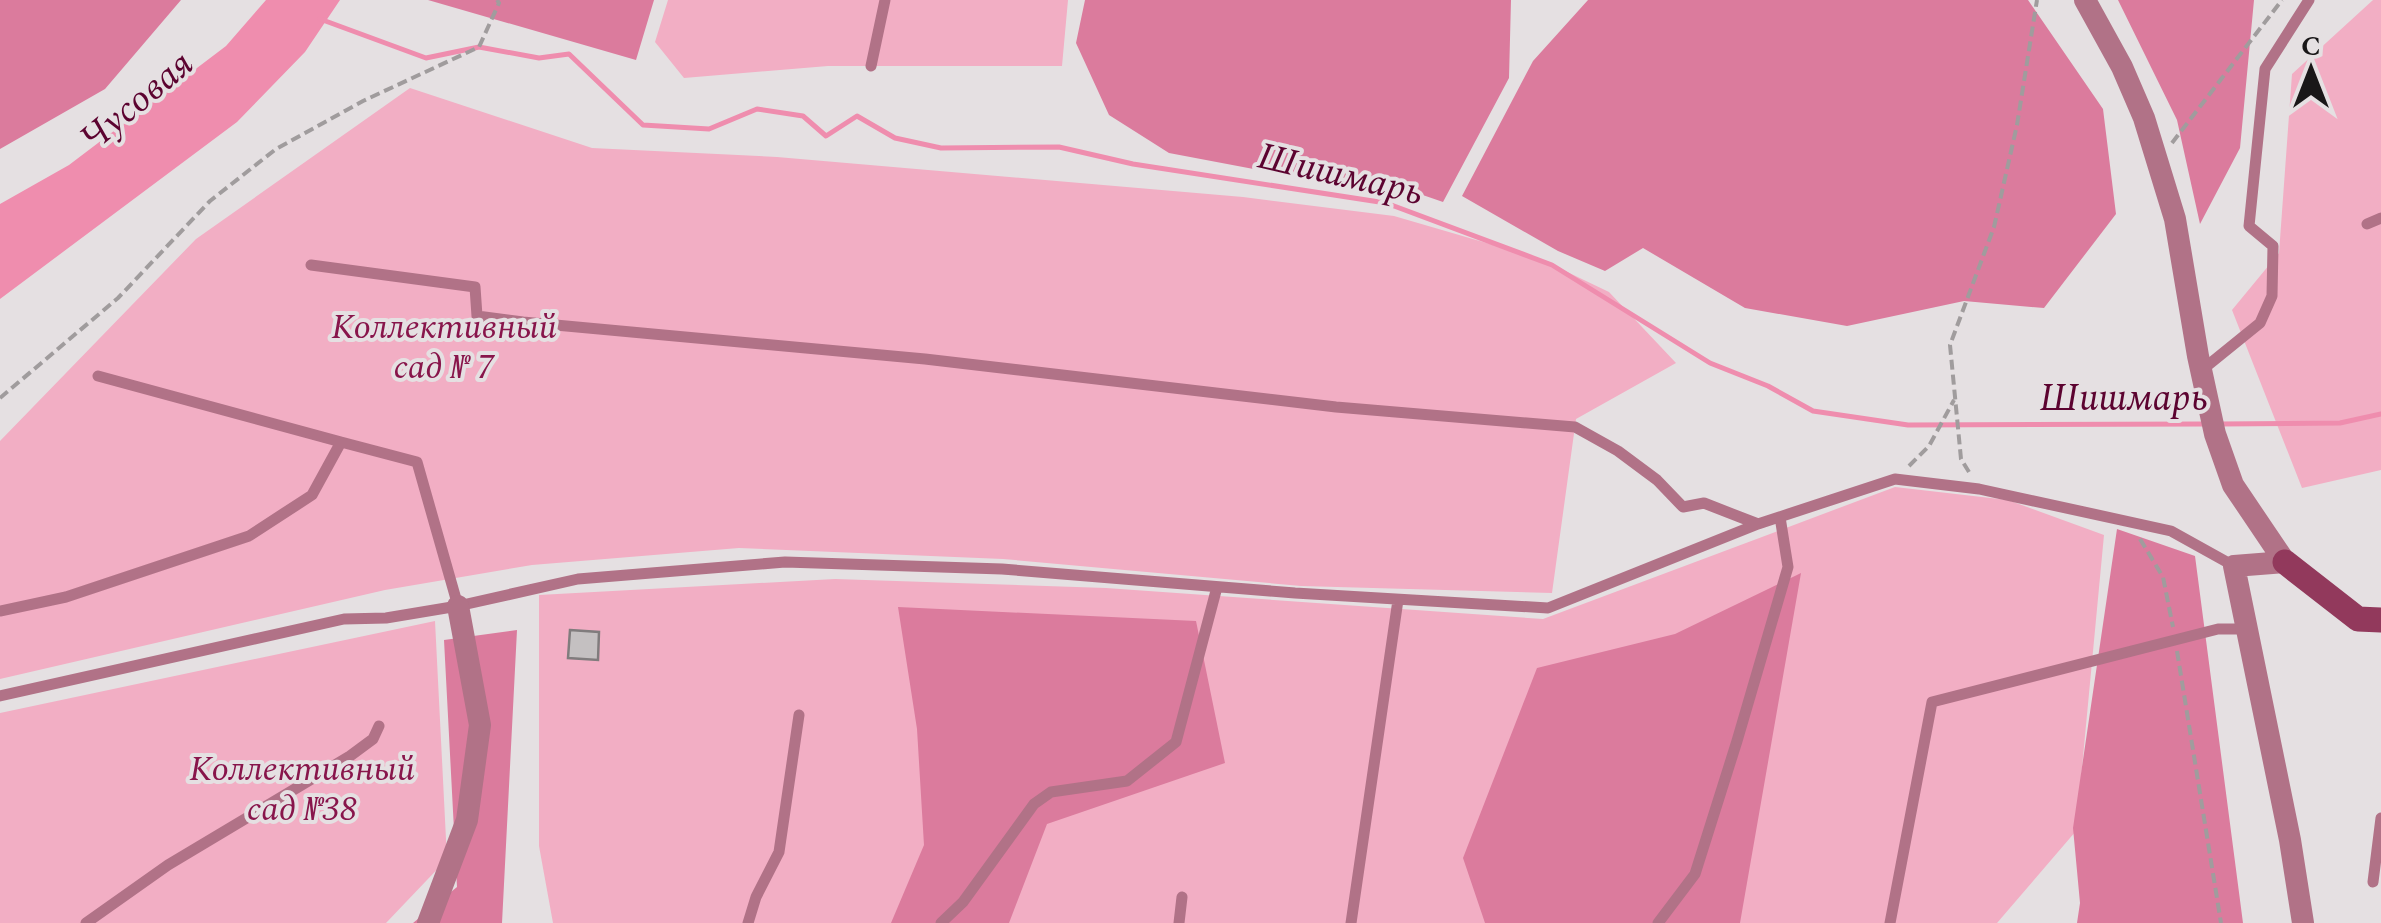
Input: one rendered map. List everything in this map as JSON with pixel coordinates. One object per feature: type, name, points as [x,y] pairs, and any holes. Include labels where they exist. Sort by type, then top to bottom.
[{"type":"street","points":[[2085,0],[2144,118],[2175,219],[2200,372],[2232,485],[2285,562],[2358,619],[2381,620]]},
{"type":"street","points":[[2285,562],[2234,566],[2303,923]]},
{"type":"street","points":[[428,923],[466,820],[480,724],[458,606]]},
{"type":"lane","points":[[872,66],[885,0]]},
{"type":"lane","points":[[2200,372],[2260,323],[2272,296],[2273,246],[2250,226],[2265,69],[2309,0]]},
{"type":"lane","points":[[2367,224],[2381,218]]},
{"type":"lane","points":[[311,265],[475,287],[477,316],[523,322],[925,360],[1336,407],[1574,427],[1618,451],[1657,480],[1684,508],[1704,503],[1758,524]]},
{"type":"lane","points":[[98,376],[417,462],[458,606]]},
{"type":"lane","points":[[0,611],[66,597],[250,536],[312,494],[342,442]]},
{"type":"lane","points":[[0,696],[344,619],[386,618],[458,606],[578,579],[785,562],[1002,569],[1548,608],[1758,524],[1895,479],[1979,489],[2171,532],[2234,566]]},
{"type":"lane","points":[[1658,923],[1695,874],[1737,740],[1788,567],[1780,517]]},
{"type":"lane","points":[[941,923],[962,902],[1034,804],[1051,792],[1127,781],[1176,742],[1217,587]]},
{"type":"lane","points":[[1351,923],[1398,600]]},
{"type":"lane","points":[[1890,923],[1932,702],[2218,629],[2247,630]]},
{"type":"lane","points":[[748,923],[779,852],[799,715]]},
{"type":"lane","points":[[86,923],[168,865],[350,756],[373,739],[379,726]]},
{"type":"lane","points":[[2372,882],[2381,818]]},
{"type":"lane","points":[[1178,923],[1182,896]]},
{"type":"path","points":[[0,398],[118,298],[210,201],[276,149],[478,47],[497,0]]},
{"type":"path","points":[[1979,489],[1962,459],[1950,345],[1994,228],[2017,125],[2036,0]]},
{"type":"path","points":[[2156,158],[2180,136],[2282,0]]},
{"type":"path","points":[[1895,479],[1929,446],[1956,396]]},
{"type":"path","points":[[2130,522],[2163,577],[2221,923]]},
{"type":"green space","points":[[668,0],[1068,0],[1062,66],[828,66],[684,78],[655,42]]},
{"type":"green space","points":[[2373,0],[2381,0],[2381,470],[2302,488],[2232,310],[2279,253],[2292,74]]},
{"type":"green space","name":"Коллективный сад № 7","points":[[410,88],[592,148],[777,157],[1243,197],[1394,216],[1538,258],[1609,292],[1676,363],[1576,419],[1552,593],[1301,586],[1003,559],[739,548],[532,565],[385,590],[0,679],[0,441],[196,239]]},
{"type":"green space","points":[[1895,487],[2008,500],[2104,535],[2076,831],[1997,923],[553,923],[539,846],[539,595],[835,579],[1106,588],[1543,619]]},
{"type":"green space","name":"Коллективный сад №38","points":[[435,621],[447,859],[386,923],[0,923],[0,713]]},
{"type":"shaded area","points":[[0,0],[181,0],[105,89],[0,149]]},
{"type":"shaded area","points":[[266,0],[340,0],[305,52],[237,122],[0,299],[0,204],[69,165],[226,46]]},
{"type":"shaded area","points":[[428,0],[654,0],[636,60]]},
{"type":"shaded area","points":[[1085,0],[1511,0],[1509,78],[1443,202],[1385,182],[1280,174],[1169,153],[1109,115],[1076,43]]},
{"type":"shaded area","points":[[1588,0],[2028,0],[2103,109],[2116,214],[2044,308],[1964,301],[1847,326],[1745,308],[1643,248],[1605,271],[1558,251],[1462,196],[1533,61]]},
{"type":"shaded area","points":[[2118,0],[2254,0],[2240,148],[2200,224],[2177,120]]},
{"type":"shaded area","points":[[2117,529],[2195,556],[2243,923],[2077,923],[2080,903],[2073,828]]},
{"type":"shaded area","points":[[1801,573],[1740,923],[1485,923],[1463,858],[1537,668],[1675,634]]},
{"type":"shaded area","points":[[898,607],[1196,621],[1225,763],[1047,824],[1009,923],[891,923],[924,845],[917,729]]},
{"type":"shaded area","points":[[517,630],[502,923],[413,923],[457,887],[444,640]]},
{"type":"building","points":[[570,630],[599,632],[598,660],[568,658]]},
{"type":"waterway","name":"Шишмарь","points":[[320,19],[426,58],[479,47],[539,58],[569,54],[643,125],[709,129],[757,109],[803,116],[826,136],[857,116],[895,138],[941,148],[1059,147],[1133,164],[1386,203],[1552,265],[1710,363],[1768,386],[1813,411],[1908,425],[2204,424]]},
{"type":"waterway","name":"Шишмарь","points":[[2220,424],[2340,423],[2381,414]]},
{"type":"water label","name":"Чусовая","points":[[136,100]]}]
